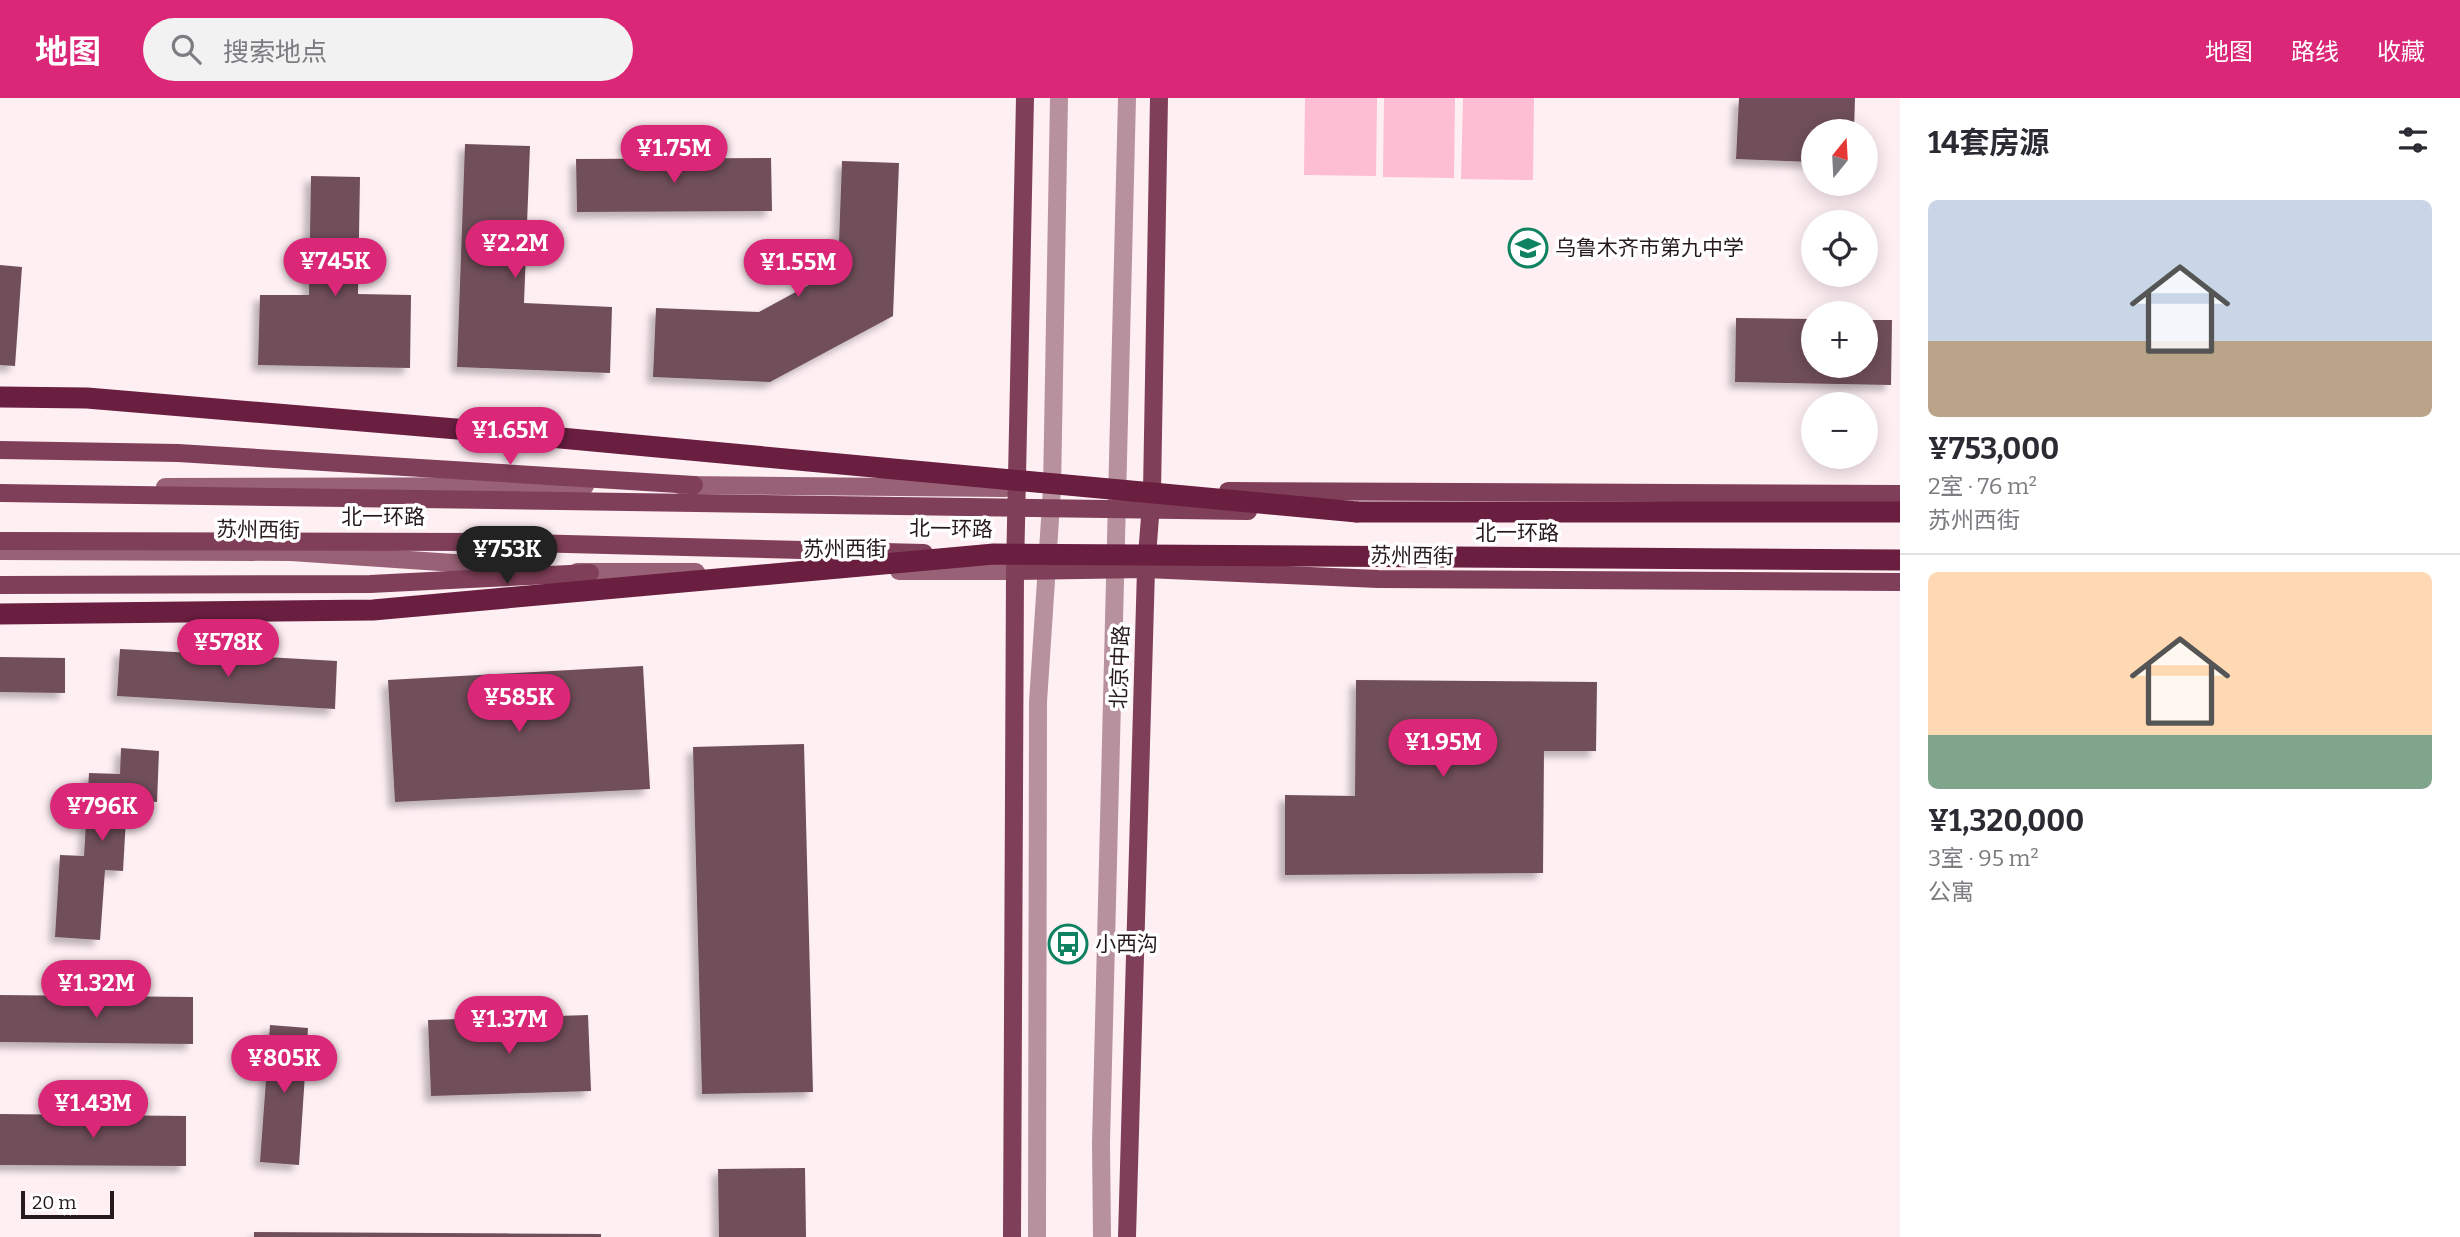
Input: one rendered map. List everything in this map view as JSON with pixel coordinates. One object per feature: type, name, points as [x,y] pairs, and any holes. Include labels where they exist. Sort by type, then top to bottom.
[{"type":"highway","points":[[0,397],[86,398],[525,435],[1357,512]]},
{"type":"highway","name":"北一环路","points":[[1357,512],[1900,512]]},
{"type":"highway","points":[[0,614],[373,610],[994,554]]},
{"type":"highway","name":"北一环路","points":[[994,554],[1900,561]]},
{"type":"main road","points":[[1012,1237],[1015,570],[1026,98]]},
{"type":"main road","name":"北京中路","points":[[1127,1237],[1146,569],[1152,491],[1159,98]]},
{"type":"main road","points":[[0,450],[178,453],[694,485]]},
{"type":"main road","name":"苏州西街","points":[[0,488],[694,485],[1152,491],[1900,494]]},
{"type":"main road","name":"北一环路","points":[[0,493],[1357,512]]},
{"type":"main road","name":"北一环路","points":[[0,541],[487,542],[994,554]]},
{"type":"main road","name":"苏州西街","points":[[0,551],[291,552],[590,573],[1146,569],[1378,579],[1900,582]]},
{"type":"main road","points":[[0,584],[370,584],[590,573]]},
{"type":"lane","points":[[1037,1237],[1038,702],[1052,489],[1059,98]]},
{"type":"lane","points":[[1102,1237],[1101,1143],[1113,569],[1127,98]]},
{"type":"shaded area","points":[[1305,98],[1377,98],[1376,176],[1304,175]]},
{"type":"shaded area","points":[[1384,98],[1455,98],[1454,178],[1383,177]]},
{"type":"shaded area","points":[[1463,98],[1534,98],[1533,180],[1461,179]]},
{"type":"building","points":[[1739,98],[1855,98],[1854,119],[1801,119],[1801,162],[1736,159]]},
{"type":"building","points":[[465,144],[530,146],[524,303],[612,307],[610,373],[457,367]]},
{"type":"building","points":[[771,158],[772,211],[577,212],[576,159]]},
{"type":"building","points":[[842,161],[899,163],[893,316],[770,382],[653,377],[656,308],[759,312],[838,269]]},
{"type":"building","points":[[311,176],[360,177],[358,294],[411,295],[410,368],[258,365],[260,295],[309,295]]},
{"type":"building","points":[[0,265],[22,267],[15,366],[0,365]]},
{"type":"building","points":[[1736,318],[1801,319],[1801,378],[1878,378],[1878,320],[1892,320],[1891,385],[1735,382]]},
{"type":"building","points":[[120,649],[337,661],[335,709],[117,696]]},
{"type":"building","points":[[0,657],[65,658],[65,693],[0,692]]},
{"type":"building","points":[[643,666],[650,789],[395,802],[388,680]]},
{"type":"building","points":[[1356,680],[1597,682],[1596,751],[1544,751],[1543,873],[1285,875],[1285,795],[1355,796]]},
{"type":"building","points":[[804,744],[813,1092],[702,1094],[693,747]]},
{"type":"building","points":[[121,748],[159,751],[157,802],[127,800],[123,871],[105,870],[100,940],[55,937],[60,855],[84,856],[89,773],[120,774]]},
{"type":"building","points":[[0,995],[193,997],[193,1044],[0,1042]]},
{"type":"building","points":[[588,1015],[591,1091],[431,1096],[428,1020]]},
{"type":"building","points":[[270,1025],[308,1028],[299,1165],[260,1162]]},
{"type":"building","points":[[0,1114],[186,1116],[186,1166],[0,1165]]},
{"type":"building","points":[[805,1168],[806,1237],[719,1237],[718,1169]]},
{"type":"building","points":[[254,1232],[601,1234],[601,1237],[254,1237]]},
{"type":"place","name":"乌鲁木齐市第九中学","points":[[1528,248]]},
{"type":"place","name":"小西沟","points":[[1068,944]]}]
